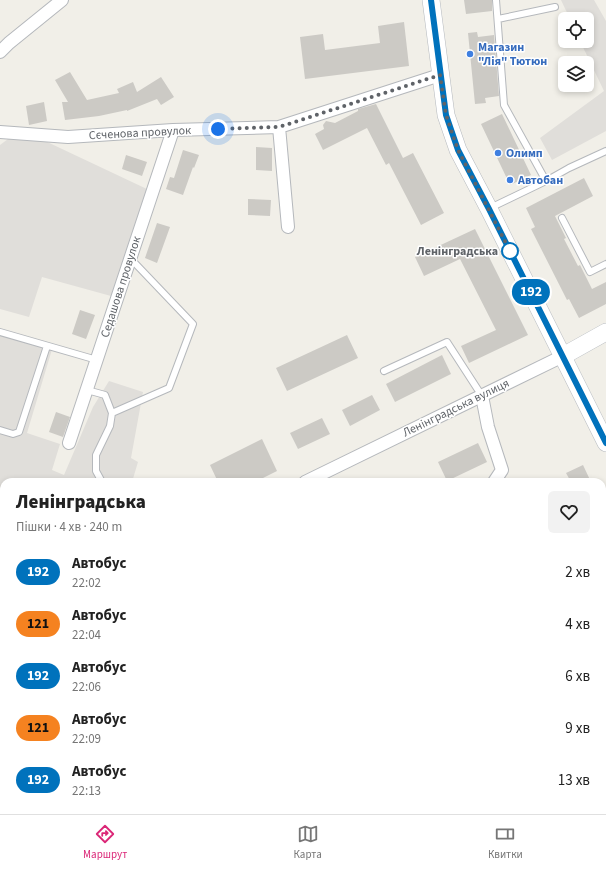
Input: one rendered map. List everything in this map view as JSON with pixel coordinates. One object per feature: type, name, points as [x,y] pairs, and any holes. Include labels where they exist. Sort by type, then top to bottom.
[{"type":"main road","points":[[431,0],[446,115],[458,150],[606,443]]},
{"type":"main road","name":"Ленінградська вулиця","points":[[563,356],[606,332]]},
{"type":"street","points":[[0,52],[62,0]]},
{"type":"street","name":"Сєченова провулок","points":[[0,132],[68,137],[172,130],[279,127],[440,75]]},
{"type":"street","points":[[279,127],[288,227]]},
{"type":"street","name":"Седашова провулок","points":[[69,442],[172,130]]},
{"type":"street","name":"Ленінградська вулиця","points":[[314,478],[563,356]]},
{"type":"street","points":[[482,396],[488,427],[502,470],[497,478]]},
{"type":"lane","points":[[496,0],[504,105],[546,181]]},
{"type":"lane","points":[[498,19],[555,7]]},
{"type":"lane","points":[[489,209],[569,168],[606,151]]},
{"type":"lane","points":[[562,218],[590,272],[606,264]]},
{"type":"lane","points":[[112,413],[169,388],[193,324],[130,258]]},
{"type":"lane","points":[[0,332],[97,360]]},
{"type":"lane","points":[[384,371],[447,342],[482,396]]},
{"type":"lane","points":[[0,430],[13,434],[19,432],[47,346]]},
{"type":"lane","points":[[87,390],[105,395],[112,413],[110,426],[96,455],[96,471],[100,478]]},
{"type":"shaded area","points":[[561,0],[594,0],[606,21],[606,131],[552,160],[540,138],[604,91],[594,70],[594,56],[587,56],[583,48],[594,48],[594,12],[567,12]]},
{"type":"shaded area","points":[[8,139],[43,140],[149,190],[111,296],[42,277],[29,317],[0,309],[0,145]]},
{"type":"shaded area","points":[[0,329],[53,346],[27,433],[60,444],[52,470],[64,475],[93,407],[109,381],[143,392],[131,458],[138,462],[133,478],[0,478]]},
{"type":"building","points":[[464,0],[492,0],[492,11],[466,14]]},
{"type":"building","points":[[404,22],[409,66],[305,79],[300,37],[323,34],[325,50],[380,43],[378,26]]},
{"type":"building","points":[[477,32],[478,37],[494,35],[499,96],[485,98],[486,103],[475,104],[468,33]]},
{"type":"building","points":[[70,72],[87,100],[119,93],[117,89],[133,82],[137,92],[161,77],[174,97],[161,105],[157,99],[127,111],[65,120],[62,102],[68,102],[55,80]]},
{"type":"building","points":[[44,102],[47,121],[29,125],[26,106]]},
{"type":"building","points":[[376,104],[403,158],[413,153],[444,213],[421,225],[389,163],[386,165],[367,128],[323,150],[315,134],[324,129],[323,125],[326,121],[335,123],[358,111],[358,109]]},
{"type":"building","points":[[502,114],[531,175],[510,185],[481,124]]},
{"type":"building","points":[[256,147],[272,148],[272,171],[256,170]]},
{"type":"building","points":[[183,150],[199,155],[183,195],[166,189],[170,177],[174,178]]},
{"type":"building","points":[[126,155],[147,162],[142,176],[122,169]]},
{"type":"building","points":[[584,178],[593,196],[555,216],[566,238],[564,239],[578,266],[580,265],[592,289],[606,282],[606,304],[579,318],[569,299],[567,300],[531,229],[535,227],[526,208]]},
{"type":"building","points":[[248,199],[271,200],[270,216],[248,215]]},
{"type":"building","points":[[157,223],[170,227],[157,263],[145,258]]},
{"type":"building","points":[[475,229],[528,335],[469,363],[461,346],[496,330],[460,259],[424,276],[415,257]]},
{"type":"building","points":[[80,310],[95,315],[86,339],[72,334]]},
{"type":"building","points":[[347,335],[358,358],[287,391],[276,368]]},
{"type":"building","points":[[442,355],[451,374],[395,402],[386,384]]},
{"type":"building","points":[[372,395],[380,410],[350,426],[342,410]]},
{"type":"building","points":[[56,412],[70,417],[63,437],[49,432]]},
{"type":"building","points":[[322,418],[330,434],[298,449],[290,433]]},
{"type":"building","points":[[262,439],[277,471],[263,478],[216,478],[210,465]]},
{"type":"building","points":[[478,443],[487,462],[453,478],[446,478],[438,462]]},
{"type":"building","points":[[583,465],[589,478],[569,478],[566,473]]},
{"type":"bus line","name":"192","points":[[431,0],[446,115],[458,150],[606,443]]},
{"type":"place","name":"Магазин \"Лія\" Тютюн","points":[[470,54]]},
{"type":"place","name":"Олимп","points":[[498,153]]},
{"type":"place","name":"Автобан","points":[[510,180]]},
{"type":"place","name":"Ленінградська","points":[[510,251]]},
{"type":"route","points":[[218,129],[279,127],[440,75],[446,115],[458,150],[510,251]]}]
